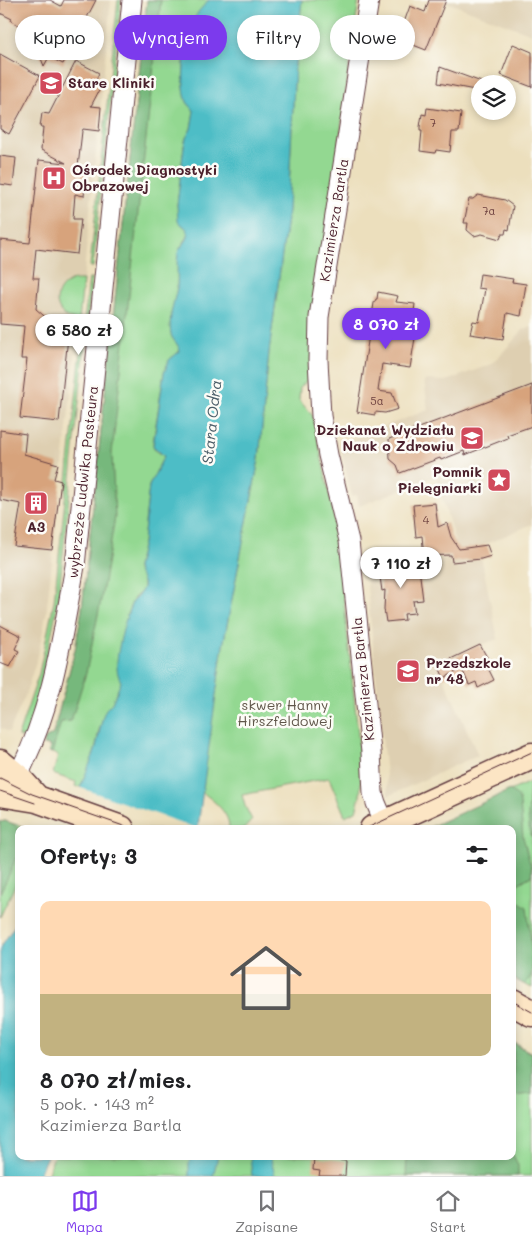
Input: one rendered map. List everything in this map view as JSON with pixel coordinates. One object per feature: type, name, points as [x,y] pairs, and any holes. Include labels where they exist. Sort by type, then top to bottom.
[{"type":"main road","points":[[381,825],[532,756]]},
{"type":"main road","points":[[5,784],[49,804],[109,825]]},
{"type":"main road","points":[[516,1004],[532,1013]]},
{"type":"street","name":"wybrzeże Ludwika Pasteura","points":[[5,784],[44,716],[60,651],[75,566],[132,0]]},
{"type":"street","name":"Kazimierza Bartla","points":[[369,0],[319,317],[318,360],[321,416],[328,455],[349,541],[371,752],[373,793],[379,825]]},
{"type":"shaded area","points":[[0,0],[111,0],[79,321],[46,615],[38,655],[25,696],[9,732],[0,728]]},
{"type":"shaded area","points":[[441,0],[532,0],[532,34]]},
{"type":"shaded area","points":[[532,327],[532,524],[479,547],[498,639],[480,645],[438,665],[478,755],[388,796],[364,556],[457,549],[436,476],[359,506],[357,495],[352,496],[339,441],[351,439],[428,410],[424,380],[446,381],[492,364],[523,330]]},
{"type":"green space","points":[[118,0],[121,0],[119,15],[116,15]]},
{"type":"green space","points":[[147,0],[209,0],[198,15],[145,15]]},
{"type":"green space","points":[[147,0],[161,0],[159,15],[145,15]]},
{"type":"green space","name":"skwer Hanny Hirszfeldowej","points":[[302,0],[359,0],[357,15],[330,15],[330,60],[350,60],[310,377],[300,388],[299,400],[313,416],[336,526],[358,734],[360,796],[356,811],[345,816],[329,778],[242,795],[252,820],[248,825],[229,825],[227,818],[216,803],[202,792],[222,651],[259,459],[269,352],[288,210],[295,60],[320,60],[320,15],[300,15]]},
{"type":"green space","points":[[114,38],[115,60],[93,267],[90,267]]},
{"type":"green space","points":[[141,60],[185,60],[183,75],[185,94],[187,102],[194,111],[191,129],[184,146],[177,205],[182,225],[186,228],[188,236],[178,255],[177,287],[170,322],[172,336],[180,351],[169,360],[164,373],[153,443],[154,449],[164,456],[149,486],[143,543],[137,567],[143,578],[142,591],[134,598],[127,614],[119,691],[99,730],[95,751],[81,788],[75,786],[76,782],[53,774],[58,755],[49,752],[50,746],[43,745],[45,739],[53,734],[75,650],[82,609]]},
{"type":"green space","points":[[141,60],[155,60],[112,453],[115,517],[86,673],[71,721],[61,722],[52,753],[49,752],[50,746],[43,745],[45,739],[53,734],[75,650],[82,609]]},
{"type":"green space","points":[[89,279],[92,279],[87,322],[84,322]]},
{"type":"green space","points":[[73,280],[83,280],[79,321],[64,315],[57,303],[60,290]]},
{"type":"green space","points":[[83,333],[86,334],[58,602],[43,675],[26,739],[18,736],[39,674],[54,602]]},
{"type":"green space","points":[[530,781],[532,781],[532,837],[530,835],[528,816]]},
{"type":"green space","points":[[532,781],[532,988],[516,980],[516,825],[435,825]]},
{"type":"green space","points":[[510,790],[518,796],[520,803],[523,837],[532,871],[531,876],[516,885],[516,825],[435,825]]},
{"type":"green space","points":[[5,821],[18,825],[15,825],[15,885],[0,917],[0,822]]},
{"type":"green space","points":[[5,821],[15,825],[15,859],[0,893],[0,822]]},
{"type":"green space","points":[[516,900],[527,907],[532,952],[532,974],[525,985],[516,980]]},
{"type":"green space","points":[[516,1044],[532,1053],[532,1176],[47,1176],[53,1160],[516,1160]]},
{"type":"green space","points":[[516,1045],[532,1054],[532,1094],[516,1096]]},
{"type":"green space","points":[[407,1160],[516,1160],[518,1165],[518,1176],[406,1176]]},
{"type":"water","name":"Stara Odra","points":[[209,0],[302,0],[300,15],[237,15],[237,60],[295,60],[288,210],[269,352],[259,459],[222,651],[198,825],[65,825],[95,751],[103,716],[106,709],[112,703],[121,682],[117,671],[117,661],[122,634],[132,603],[143,588],[143,582],[137,567],[143,543],[149,486],[164,456],[153,446],[164,373],[169,360],[180,351],[172,336],[170,322],[177,288],[178,253],[188,235],[186,229],[178,221],[177,205],[184,146],[191,129],[194,111],[187,102],[185,93],[185,60],[227,60],[227,15],[196,15]]},
{"type":"water","points":[[15,925],[15,1160],[45,1160],[38,1176],[0,1176],[0,948]]},
{"type":"water","points":[[190,1160],[217,1160],[213,1176],[189,1176]]},
{"type":"water","points":[[250,1160],[271,1160],[275,1176],[252,1176]]},
{"type":"pier","points":[[78,787],[187,825],[62,825]]},
{"type":"building","points":[[0,0],[50,0],[61,6],[64,0],[96,0],[88,15],[15,15],[15,23],[11,21],[12,19],[0,13]]},
{"type":"building","points":[[429,0],[446,0],[426,50],[415,46],[415,15],[407,15],[410,6],[425,12]]},
{"type":"building","points":[[513,44],[532,52],[532,87],[516,81],[516,75],[501,75]]},
{"type":"building","points":[[0,54],[40,76],[9,134],[0,129]]},
{"type":"building","points":[[42,60],[47,60],[44,66]]},
{"type":"building","points":[[55,60],[65,60],[63,64]]},
{"type":"building","points":[[76,61],[99,73],[95,82],[102,85],[91,106],[101,107],[99,131],[83,129],[82,131],[78,167],[87,168],[84,196],[75,194],[73,219],[81,219],[77,254],[36,249],[33,278],[39,278],[36,309],[50,321],[53,335],[68,337],[59,422],[20,418],[27,359],[21,359],[24,326],[0,324],[0,240],[30,243],[39,160],[66,163],[41,150],[43,127],[40,127],[42,113],[49,114]]},
{"type":"building","points":[[440,67],[471,78],[471,89],[438,83]]},
{"type":"building","points":[[427,108],[461,113],[459,132],[452,132],[450,152],[436,150],[435,153],[420,151],[422,114],[426,115]]},
{"type":"building","points":[[0,156],[16,158],[13,186],[0,184]]},
{"type":"building","points":[[478,195],[505,200],[513,206],[509,230],[506,229],[505,234],[502,234],[500,239],[482,234],[474,236],[467,230],[468,223],[464,223],[469,199],[473,199]]},
{"type":"building","points":[[480,274],[513,279],[512,282],[526,284],[521,316],[507,313],[503,339],[470,334],[473,321],[479,322],[485,289],[478,288]]},
{"type":"building","points":[[378,292],[398,296],[396,302],[415,304],[413,319],[418,320],[410,368],[382,364],[378,391],[392,393],[398,409],[385,413],[375,412],[375,415],[357,412],[374,303]]},
{"type":"building","points":[[532,385],[532,426],[507,435],[508,438],[465,455],[464,451],[400,473],[397,465],[390,459],[389,439]]},
{"type":"building","name":"A3","points":[[0,430],[26,434],[24,454],[58,464],[54,479],[61,481],[52,550],[14,546],[21,504],[0,500]]},
{"type":"building","points":[[435,503],[438,527],[447,523],[451,537],[459,549],[487,545],[491,556],[452,562],[451,555],[424,556],[422,536],[416,537],[413,505]]},
{"type":"building","points":[[418,560],[423,600],[413,601],[415,613],[404,614],[405,620],[386,622],[384,609],[385,590],[382,591],[379,570],[387,569],[387,563]]},
{"type":"building","points":[[0,625],[21,636],[15,649],[19,651],[10,667],[0,663]]},
{"type":"building","points":[[480,645],[492,668],[489,670],[494,680],[478,688],[476,682],[469,685],[462,669],[444,678],[438,665]]},
{"type":"building","points":[[314,1160],[346,1161],[345,1176],[319,1176],[320,1171],[313,1170]]},
{"type":"tram line","points":[[374,825],[532,752]]},
{"type":"tram line","points":[[0,778],[32,794],[121,825]]},
{"type":"tram line","points":[[0,791],[35,803]]},
{"type":"tram line","points":[[516,1003],[532,1012]]},
{"type":"place","name":"Stare Kliniki","points":[[51,83]]},
{"type":"place","name":"Ośrodek Diagnostyki Obrazowej","points":[[54,178]]},
{"type":"place","name":"Dziekanat Wydziału Nauk o Zdrowiu","points":[[472,438]]},
{"type":"place","name":"Pomnik Pielęgniarki","points":[[499,480]]},
{"type":"place","name":"A3","points":[[36,503]]},
{"type":"place","name":"Przedszkole nr 48","points":[[408,671]]}]
